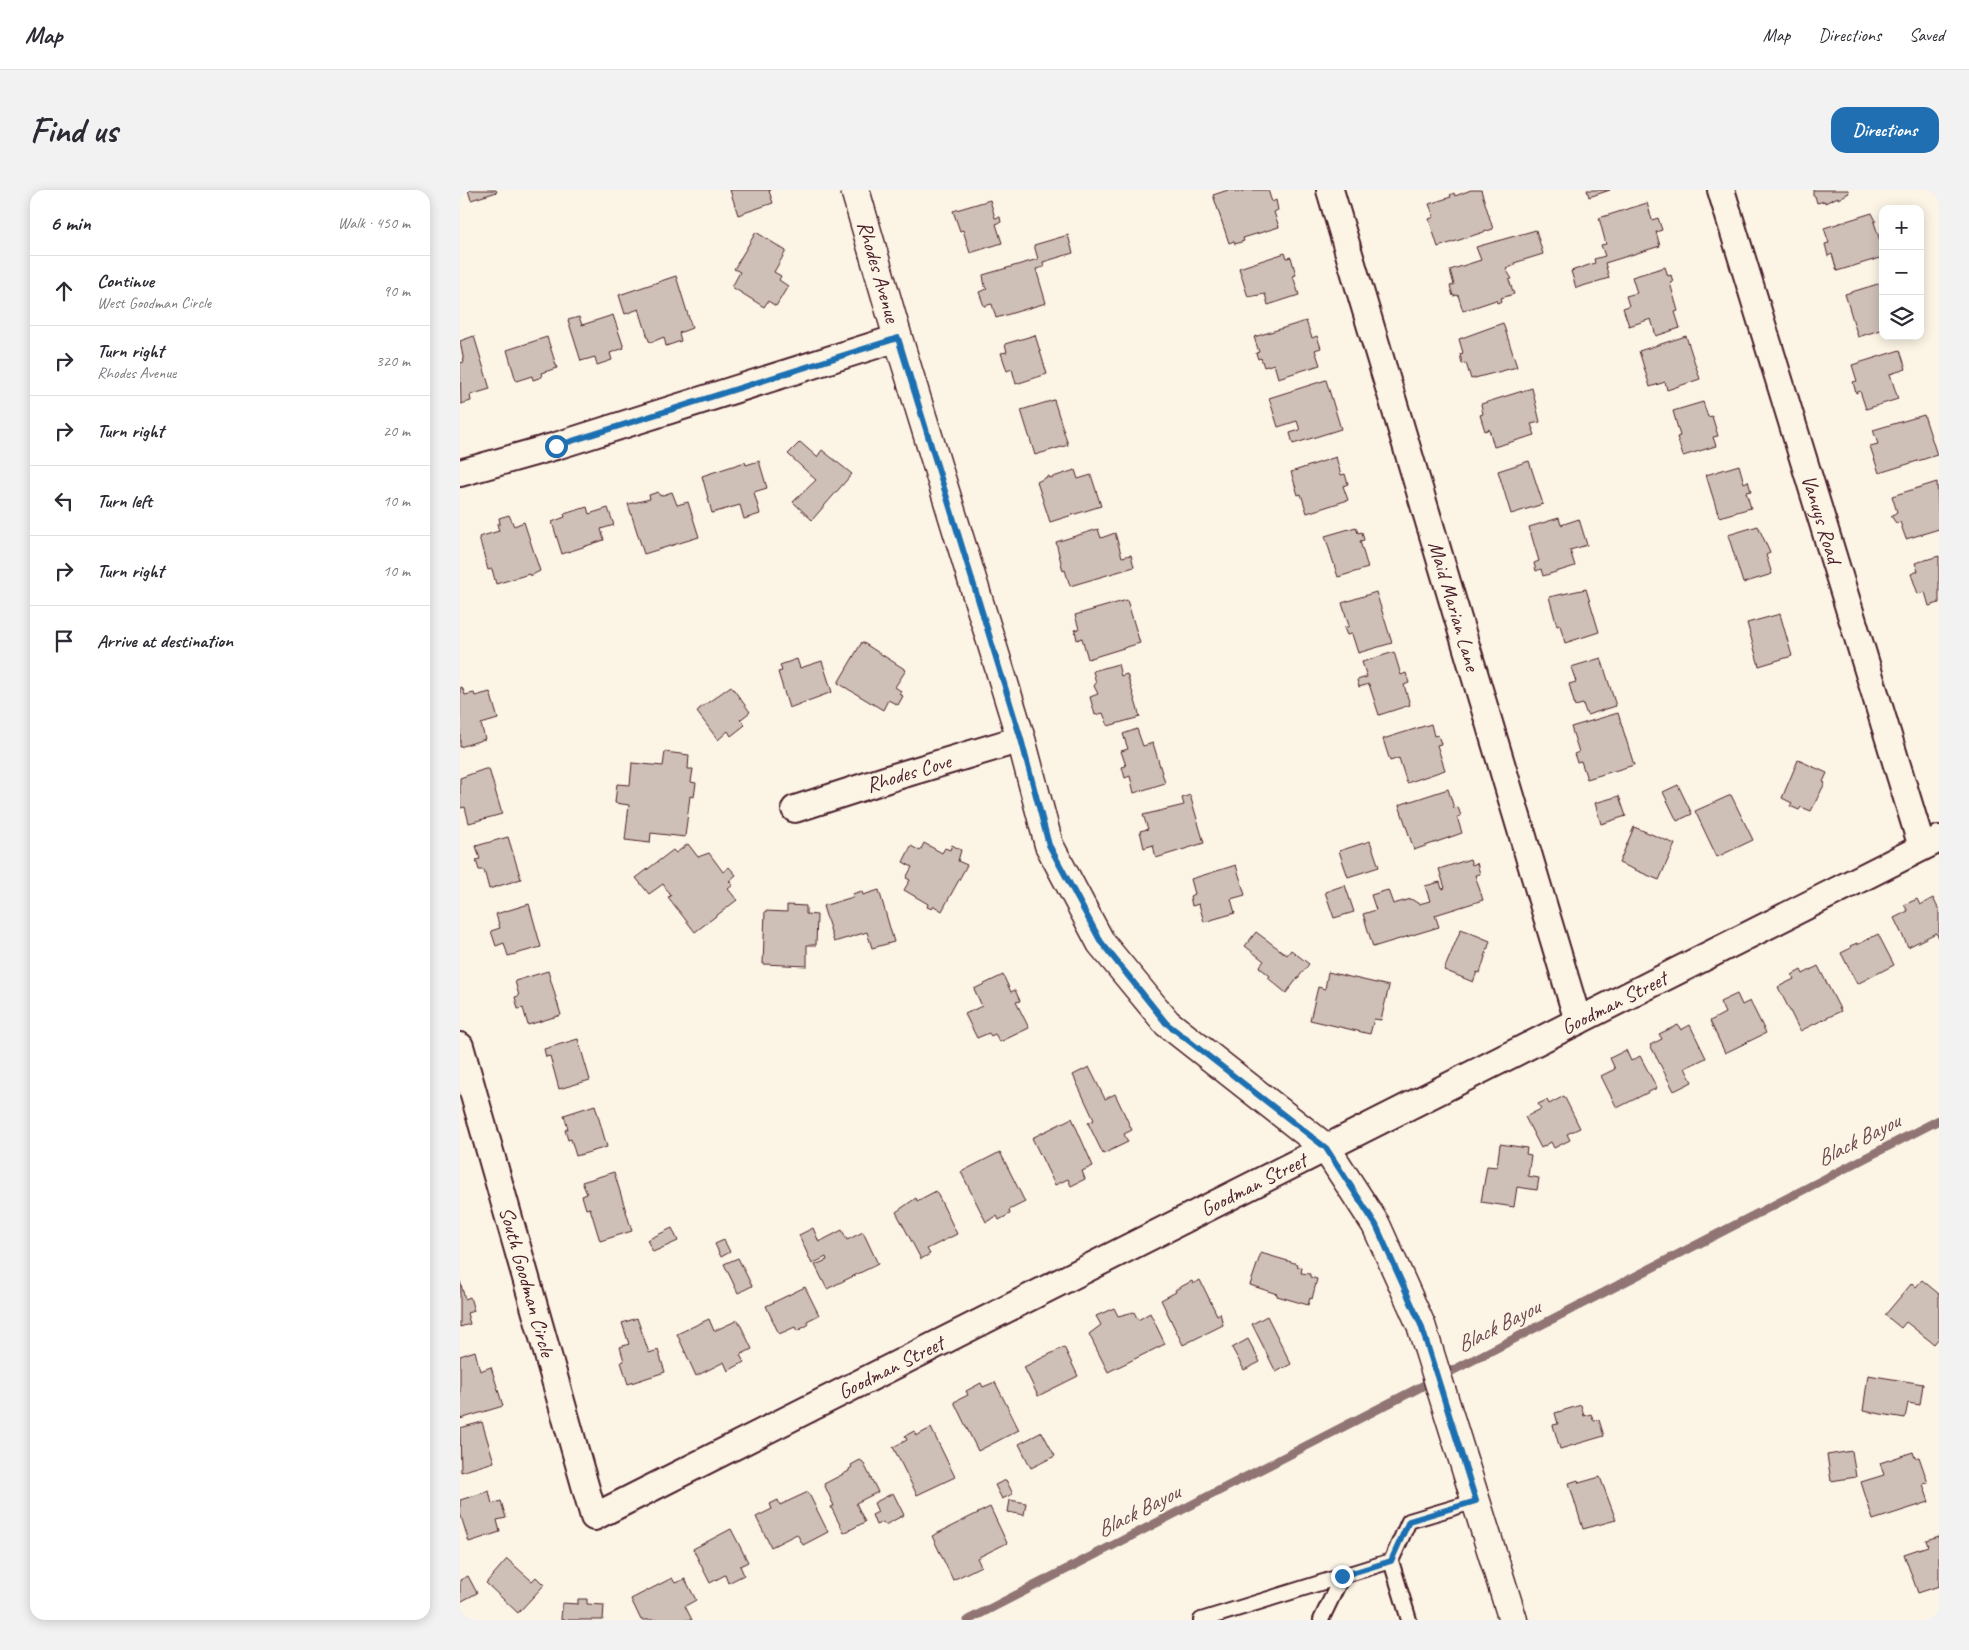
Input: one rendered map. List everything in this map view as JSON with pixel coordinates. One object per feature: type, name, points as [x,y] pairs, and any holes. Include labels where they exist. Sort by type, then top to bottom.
[{"type":"main road","name":"Rhodes Avenue","points":[[855,190],[898,338],[1021,739],[1049,845],[1101,942],[1166,1023],[1326,1148],[1376,1225],[1421,1325],[1513,1620]]},
{"type":"street","name":"Maid Marian Lane","points":[[1330,190],[1578,1021]]},
{"type":"street","name":"Vanuys Road","points":[[1721,190],[1930,843]]},
{"type":"street","points":[[460,473],[565,443],[898,338]]},
{"type":"street","name":"Rhodes Cove","points":[[796,809],[894,776],[1021,739]]},
{"type":"street","name":"Goodman Street","points":[[594,1517],[1930,843]]},
{"type":"street","name":"South Goodman Circle","points":[[460,1046],[594,1517]]},
{"type":"lane","points":[[1409,1620],[1391,1561],[1409,1521],[1476,1501]]},
{"type":"lane","points":[[1200,1620],[1391,1561]]},
{"type":"lane","points":[[1321,1620],[1342,1576]]},
{"type":"building","points":[[468,190],[496,190],[497,192],[471,200]]},
{"type":"building","points":[[730,190],[771,190],[769,191],[773,203],[738,215]]},
{"type":"building","points":[[1228,190],[1235,190],[1236,193],[1246,190],[1268,190],[1272,202],[1276,200],[1278,210],[1274,212],[1279,227],[1243,238],[1244,241],[1235,244],[1234,241],[1229,243],[1213,195]]},
{"type":"building","points":[[1471,190],[1481,190],[1493,229],[1438,247],[1429,219],[1434,217],[1429,204],[1451,197],[1450,195],[1454,193],[1455,196]]},
{"type":"building","points":[[1587,190],[1610,190],[1589,197]]},
{"type":"building","points":[[1813,190],[1848,190],[1849,193],[1838,199],[1838,197],[1825,203],[1825,201],[1817,203],[1815,196],[1813,196]]},
{"type":"building","points":[[990,200],[995,218],[1000,217],[1001,222],[996,224],[1002,243],[970,253],[963,230],[960,231],[953,211]]},
{"type":"building","points":[[1647,203],[1652,220],[1658,218],[1662,230],[1656,232],[1660,246],[1605,263],[1609,278],[1576,288],[1571,271],[1595,263],[1594,259],[1605,256],[1601,245],[1606,244],[1599,218]]},
{"type":"building","points":[[1872,213],[1876,221],[1874,222],[1879,238],[1879,258],[1837,271],[1832,254],[1828,256],[1825,244],[1829,243],[1824,228]]},
{"type":"building","points":[[1536,230],[1543,254],[1514,263],[1515,265],[1506,269],[1512,279],[1509,280],[1514,294],[1501,298],[1502,301],[1497,303],[1496,300],[1463,311],[1458,295],[1453,296],[1450,286],[1454,285],[1450,270],[1481,260],[1476,247]]},
{"type":"building","points":[[756,232],[786,251],[774,272],[781,276],[779,280],[788,286],[776,306],[768,301],[764,307],[732,287],[740,272],[734,269]]},
{"type":"building","points":[[1068,235],[1073,253],[1043,262],[1044,267],[1036,269],[1046,303],[996,318],[992,304],[984,306],[979,292],[987,289],[983,275],[1038,259],[1034,245]]},
{"type":"building","points":[[1285,253],[1287,258],[1291,257],[1296,275],[1293,276],[1299,295],[1268,305],[1265,294],[1248,297],[1239,268]]},
{"type":"building","points":[[1665,267],[1668,276],[1671,275],[1673,282],[1670,283],[1678,311],[1675,312],[1680,328],[1656,336],[1651,319],[1629,326],[1623,308],[1629,306],[1626,296],[1637,293],[1632,277]]},
{"type":"building","points":[[676,276],[692,328],[679,333],[681,341],[666,346],[664,337],[652,342],[649,341],[639,309],[625,314],[619,295]]},
{"type":"building","points":[[1879,284],[1879,330],[1858,337],[1845,294]]},
{"type":"building","points":[[613,315],[624,348],[610,353],[612,360],[597,365],[595,357],[581,361],[568,320],[579,317],[582,325]]},
{"type":"building","points":[[1306,321],[1312,338],[1317,336],[1321,348],[1315,350],[1320,365],[1278,378],[1274,364],[1264,367],[1261,358],[1258,359],[1256,353],[1259,352],[1254,337]]},
{"type":"building","points":[[1503,323],[1517,367],[1471,379],[1466,363],[1462,364],[1460,354],[1463,353],[1459,339]]},
{"type":"building","points":[[1035,335],[1047,374],[1016,384],[1012,369],[1007,371],[1001,353],[1007,352],[1005,344]]},
{"type":"building","points":[[474,336],[490,389],[470,395],[471,401],[461,404],[460,363],[464,362],[460,341]]},
{"type":"building","points":[[1686,336],[1700,379],[1667,390],[1665,382],[1650,387],[1639,351]]},
{"type":"building","points":[[547,337],[557,368],[541,373],[542,377],[533,380],[532,376],[516,381],[507,350]]},
{"type":"building","points":[[1900,350],[1906,369],[1890,374],[1898,399],[1866,409],[1860,391],[1856,393],[1853,382],[1857,381],[1852,365]]},
{"type":"building","points":[[1326,380],[1341,429],[1293,444],[1290,433],[1300,430],[1297,421],[1278,427],[1269,398]]},
{"type":"building","points":[[1532,388],[1540,422],[1531,424],[1535,435],[1494,447],[1489,429],[1485,431],[1480,415],[1483,414],[1481,404]]},
{"type":"building","points":[[1054,400],[1068,445],[1035,455],[1021,410]]},
{"type":"building","points":[[1703,402],[1708,417],[1712,416],[1718,436],[1713,437],[1716,446],[1683,456],[1677,437],[1680,436],[1673,411]]},
{"type":"building","points":[[1924,415],[1937,455],[1879,473],[1870,446],[1878,444],[1873,430]]},
{"type":"building","points":[[800,442],[817,457],[822,450],[852,474],[812,520],[793,502],[816,480],[788,454]]},
{"type":"building","points":[[1336,457],[1341,475],[1345,474],[1348,484],[1343,486],[1348,500],[1307,513],[1301,494],[1298,495],[1291,472]]},
{"type":"building","points":[[759,461],[767,488],[754,492],[760,514],[744,519],[740,505],[712,513],[702,476],[745,462],[746,465]]},
{"type":"building","points":[[1529,461],[1543,504],[1511,514],[1498,471]]},
{"type":"building","points":[[1739,465],[1744,483],[1748,481],[1751,491],[1746,492],[1751,508],[1719,517],[1706,475]]},
{"type":"building","points":[[1075,470],[1078,479],[1091,475],[1101,506],[1050,522],[1037,482],[1049,476],[1050,478]]},
{"type":"building","points":[[1937,482],[1939,529],[1906,539],[1900,522],[1896,523],[1891,516],[1897,512],[1892,496]]},
{"type":"building","points":[[658,492],[660,496],[672,492],[677,505],[688,502],[699,537],[644,554],[628,504],[650,499],[649,495]]},
{"type":"building","points":[[587,507],[589,514],[608,508],[614,525],[601,529],[604,540],[562,554],[552,522],[565,517],[564,514]]},
{"type":"building","points":[[509,515],[514,526],[524,522],[540,571],[530,576],[529,574],[496,584],[492,569],[488,570],[479,537],[499,531],[497,524],[500,524],[499,518]]},
{"type":"building","points":[[1559,518],[1561,525],[1579,519],[1587,545],[1570,550],[1575,566],[1543,576],[1541,569],[1536,571],[1534,563],[1539,561],[1529,527]]},
{"type":"building","points":[[1758,526],[1770,553],[1766,555],[1772,574],[1743,583],[1728,535]]},
{"type":"building","points":[[1356,527],[1358,533],[1362,532],[1364,540],[1360,541],[1368,568],[1338,577],[1325,536]]},
{"type":"building","points":[[1098,529],[1101,538],[1115,533],[1122,557],[1131,555],[1134,567],[1070,586],[1065,570],[1063,571],[1056,542]]},
{"type":"building","points":[[1939,556],[1939,603],[1929,606],[1925,592],[1918,594],[1911,574],[1918,571],[1915,563]]},
{"type":"building","points":[[1586,589],[1599,632],[1565,643],[1560,625],[1557,626],[1549,597]]},
{"type":"building","points":[[1376,592],[1392,643],[1358,653],[1352,634],[1347,635],[1344,628],[1349,626],[1342,603]]},
{"type":"building","points":[[1127,600],[1140,643],[1088,659],[1082,638],[1077,640],[1075,630],[1079,629],[1075,615]]},
{"type":"building","points":[[1780,614],[1792,656],[1759,666],[1747,623]]},
{"type":"building","points":[[862,642],[906,670],[895,687],[901,691],[899,694],[903,696],[898,705],[888,700],[883,710],[838,683]]},
{"type":"building","points":[[1394,652],[1401,675],[1406,673],[1409,683],[1404,685],[1410,705],[1379,715],[1369,684],[1359,687],[1357,680],[1367,677],[1362,662]]},
{"type":"building","points":[[1601,658],[1616,706],[1587,715],[1583,704],[1575,706],[1569,684],[1576,682],[1571,667]]},
{"type":"building","points":[[797,659],[800,668],[822,661],[832,692],[789,708],[778,672],[782,671],[780,665]]},
{"type":"building","points":[[1118,664],[1121,676],[1127,674],[1140,717],[1108,726],[1103,713],[1095,715],[1090,697],[1098,694],[1094,686],[1096,683],[1093,671]]},
{"type":"building","points":[[731,686],[750,712],[740,720],[745,725],[731,736],[728,731],[718,740],[697,712]]},
{"type":"building","points":[[462,687],[465,695],[474,693],[475,696],[490,692],[498,719],[481,724],[485,739],[460,747],[460,688]]},
{"type":"building","points":[[1618,713],[1634,765],[1587,779],[1581,761],[1577,762],[1574,754],[1579,752],[1571,727]]},
{"type":"building","points":[[1431,724],[1434,736],[1438,735],[1441,744],[1437,745],[1445,770],[1407,783],[1399,758],[1390,761],[1383,739]]},
{"type":"building","points":[[1137,729],[1143,746],[1153,743],[1165,783],[1134,793],[1130,776],[1125,778],[1122,767],[1126,766],[1121,751],[1128,749],[1123,734]]},
{"type":"building","points":[[665,752],[689,755],[688,769],[693,769],[691,782],[696,783],[694,797],[690,796],[685,837],[651,833],[650,843],[625,840],[629,805],[615,803],[617,784],[630,785],[632,763],[663,766]]},
{"type":"building","points":[[1798,760],[1827,773],[1823,782],[1825,783],[1811,811],[1801,807],[1799,810],[1790,806],[1792,803],[1782,798]]},
{"type":"building","points":[[489,769],[502,814],[469,823],[465,807],[461,808],[460,805],[460,778]]},
{"type":"building","points":[[1678,785],[1692,814],[1677,821],[1663,792]]},
{"type":"building","points":[[1448,789],[1454,808],[1458,807],[1461,816],[1457,817],[1462,833],[1414,850],[1399,805]]},
{"type":"building","points":[[1190,795],[1204,843],[1156,858],[1153,845],[1144,848],[1140,831],[1148,829],[1143,815],[1184,805],[1182,798]]},
{"type":"building","points":[[1731,795],[1753,840],[1717,857],[1695,811]]},
{"type":"building","points":[[1619,796],[1626,816],[1601,824],[1595,803]]},
{"type":"building","points":[[1634,827],[1675,844],[1659,880],[1619,863]]},
{"type":"building","points":[[508,837],[521,879],[489,889],[484,870],[479,870],[476,860],[480,859],[476,846]]},
{"type":"building","points":[[1370,841],[1379,867],[1348,877],[1339,851]]},
{"type":"building","points":[[924,843],[942,853],[945,848],[950,850],[952,845],[961,850],[958,861],[967,865],[942,911],[934,906],[932,909],[927,907],[928,904],[904,890],[910,880],[906,878],[912,867],[903,862],[911,846],[920,851]]},
{"type":"building","points":[[688,844],[698,857],[709,853],[723,872],[729,867],[736,875],[729,881],[733,885],[728,889],[737,900],[695,932],[668,897],[671,896],[663,884],[649,894],[636,878],[673,850],[676,853]]},
{"type":"building","points":[[1470,859],[1472,865],[1477,863],[1480,874],[1475,875],[1483,900],[1435,915],[1439,927],[1373,947],[1363,914],[1376,910],[1371,895],[1388,890],[1393,904],[1411,899],[1419,904],[1430,901],[1425,886],[1440,882],[1442,889],[1445,888],[1439,869]]},
{"type":"building","points":[[1236,865],[1245,895],[1231,899],[1235,913],[1204,922],[1199,904],[1192,906],[1190,896],[1195,894],[1191,879]]},
{"type":"building","points":[[1345,885],[1354,912],[1334,918],[1325,892]]},
{"type":"building","points":[[879,890],[894,942],[872,948],[867,932],[834,942],[823,906],[853,897],[852,894],[862,891],[863,895]]},
{"type":"building","points":[[1933,898],[1939,910],[1939,938],[1936,933],[1908,947],[1894,918],[1908,911],[1904,905],[1917,899],[1920,905]]},
{"type":"building","points":[[529,904],[541,947],[508,956],[504,943],[496,946],[491,931],[500,928],[496,914]]},
{"type":"building","points":[[787,905],[806,906],[806,914],[817,915],[816,945],[807,945],[807,966],[763,964],[765,911],[787,912]]},
{"type":"building","points":[[1461,929],[1490,941],[1480,973],[1477,972],[1473,982],[1444,970]]},
{"type":"building","points":[[1256,932],[1287,955],[1291,950],[1309,964],[1286,993],[1268,978],[1270,976],[1259,967],[1264,961],[1245,946]]},
{"type":"building","points":[[1878,934],[1894,965],[1857,984],[1841,953],[1851,948],[1850,946],[1857,943],[1857,945]]},
{"type":"building","points":[[1818,966],[1841,1011],[1800,1031],[1778,987],[1794,979],[1792,975],[1801,970],[1803,974]]},
{"type":"building","points":[[548,971],[561,1015],[528,1025],[523,1008],[518,1009],[515,997],[519,996],[515,981]]},
{"type":"building","points":[[1328,972],[1389,986],[1381,1020],[1374,1019],[1370,1034],[1310,1020],[1318,987],[1325,989]]},
{"type":"building","points":[[1003,975],[1011,992],[1015,990],[1020,1001],[1016,1002],[1029,1028],[1000,1042],[995,1034],[991,1036],[989,1033],[977,1038],[965,1014],[982,1006],[974,989]]},
{"type":"building","points":[[1737,994],[1742,1005],[1750,1001],[1766,1033],[1725,1053],[1710,1021],[1725,1013],[1720,1002]]},
{"type":"building","points":[[1678,1025],[1681,1030],[1690,1025],[1706,1058],[1685,1068],[1692,1082],[1674,1091],[1650,1045],[1662,1039],[1659,1034]]},
{"type":"building","points":[[578,1039],[590,1080],[559,1089],[550,1056],[546,1057],[544,1049]]},
{"type":"building","points":[[1626,1050],[1631,1061],[1640,1056],[1657,1088],[1617,1108],[1601,1076],[1615,1069],[1610,1058]]},
{"type":"building","points":[[1089,1067],[1105,1099],[1115,1094],[1132,1130],[1124,1134],[1128,1142],[1103,1154],[1088,1123],[1094,1120],[1073,1075]]},
{"type":"building","points":[[1564,1096],[1580,1128],[1567,1134],[1570,1140],[1554,1148],[1551,1142],[1541,1148],[1525,1117],[1541,1109],[1538,1104],[1547,1100],[1549,1104]]},
{"type":"building","points":[[595,1105],[607,1147],[576,1156],[571,1139],[568,1140],[565,1130],[568,1129],[564,1115]]},
{"type":"building","points":[[1072,1118],[1093,1166],[1082,1171],[1085,1179],[1071,1186],[1068,1179],[1055,1185],[1032,1138]]},
{"type":"building","points":[[1500,1144],[1527,1148],[1526,1154],[1531,1155],[1528,1176],[1539,1178],[1537,1190],[1517,1187],[1514,1207],[1481,1202],[1487,1166],[1497,1167]]},
{"type":"building","points":[[1000,1152],[1025,1202],[1009,1210],[1010,1214],[999,1220],[997,1216],[986,1222],[961,1172]]},
{"type":"building","points":[[614,1172],[632,1231],[600,1241],[590,1208],[586,1209],[582,1196],[587,1194],[582,1182]]},
{"type":"building","points":[[936,1191],[957,1234],[927,1249],[930,1254],[921,1259],[896,1212],[916,1198],[917,1201]]},
{"type":"building","points":[[672,1228],[678,1241],[653,1252],[647,1240]]},
{"type":"building","points":[[813,1228],[819,1242],[842,1230],[847,1240],[863,1232],[878,1264],[827,1289],[815,1265],[827,1260],[826,1257],[812,1264],[799,1235]]},
{"type":"building","points":[[724,1240],[730,1252],[721,1257],[715,1244]]},
{"type":"building","points":[[1261,1253],[1298,1264],[1297,1266],[1302,1268],[1301,1273],[1310,1274],[1310,1277],[1317,1279],[1312,1299],[1310,1298],[1308,1305],[1277,1296],[1277,1294],[1250,1285]]},
{"type":"building","points":[[738,1258],[752,1286],[738,1293],[724,1264]]},
{"type":"building","points":[[1200,1280],[1217,1315],[1220,1313],[1223,1325],[1183,1345],[1161,1300],[1192,1281],[1193,1284]]},
{"type":"building","points":[[1922,1280],[1939,1294],[1939,1338],[1934,1344],[1906,1322],[1901,1328],[1885,1315],[1912,1283],[1916,1287]]},
{"type":"building","points":[[460,1281],[465,1299],[470,1297],[474,1311],[467,1313],[470,1324],[460,1327]]},
{"type":"building","points":[[805,1287],[819,1315],[807,1321],[808,1325],[797,1331],[795,1327],[779,1334],[766,1306]]},
{"type":"building","points":[[1114,1308],[1118,1316],[1134,1312],[1138,1320],[1150,1313],[1165,1344],[1108,1372],[1089,1334],[1101,1325],[1096,1316]]},
{"type":"building","points":[[1267,1316],[1291,1364],[1276,1372],[1252,1324]]},
{"type":"building","points":[[637,1318],[649,1353],[658,1350],[665,1372],[628,1384],[621,1362],[624,1361],[620,1347],[629,1344],[622,1323]]},
{"type":"building","points":[[709,1319],[714,1331],[738,1320],[752,1349],[740,1355],[744,1362],[728,1371],[724,1362],[696,1376],[677,1334]]},
{"type":"building","points":[[1248,1339],[1260,1362],[1244,1370],[1232,1348]]},
{"type":"building","points":[[1064,1347],[1078,1376],[1038,1396],[1024,1367]]},
{"type":"building","points":[[475,1351],[480,1371],[491,1367],[503,1406],[460,1419],[460,1356]]},
{"type":"building","points":[[1868,1375],[1923,1384],[1920,1405],[1908,1403],[1905,1418],[1863,1411]]},
{"type":"building","points":[[995,1382],[1019,1430],[978,1451],[954,1402],[968,1395],[966,1391],[981,1383],[983,1387]]},
{"type":"building","points":[[1581,1405],[1584,1416],[1591,1414],[1594,1421],[1599,1420],[1604,1436],[1560,1449],[1553,1425],[1558,1424],[1555,1413]]},
{"type":"building","points":[[482,1422],[494,1462],[461,1472],[460,1428]]},
{"type":"building","points":[[931,1428],[955,1477],[917,1495],[893,1447],[907,1440],[905,1436],[914,1431],[916,1436]]},
{"type":"building","points":[[1042,1432],[1055,1456],[1031,1468],[1019,1444]]},
{"type":"building","points":[[1852,1451],[1856,1477],[1831,1481],[1827,1455]]},
{"type":"building","points":[[1913,1452],[1915,1458],[1919,1457],[1928,1483],[1923,1484],[1929,1502],[1873,1520],[1861,1482],[1884,1475],[1880,1463]]},
{"type":"building","points":[[860,1460],[863,1462],[878,1492],[856,1503],[865,1522],[844,1533],[831,1507],[834,1506],[824,1484],[849,1471],[852,1467],[851,1465]]},
{"type":"building","points":[[1600,1477],[1616,1520],[1583,1529],[1569,1483],[1578,1480],[1579,1483]]},
{"type":"building","points":[[1006,1480],[1013,1494],[1002,1499],[995,1485]]},
{"type":"building","points":[[489,1491],[492,1504],[501,1501],[506,1518],[497,1520],[500,1532],[469,1542],[460,1513],[460,1500]]},
{"type":"building","points":[[808,1492],[828,1532],[803,1545],[797,1534],[771,1547],[756,1517],[772,1509],[770,1504],[778,1500],[780,1505]]},
{"type":"building","points":[[893,1493],[904,1515],[885,1525],[883,1522],[876,1525],[872,1515],[878,1512],[874,1503]]},
{"type":"building","points":[[1010,1500],[1026,1503],[1024,1515],[1008,1512]]},
{"type":"building","points":[[990,1507],[1007,1543],[977,1558],[981,1566],[953,1580],[932,1536]]},
{"type":"building","points":[[731,1529],[748,1562],[740,1566],[744,1575],[728,1583],[725,1575],[710,1583],[693,1549]]},
{"type":"building","points":[[1939,1536],[1939,1586],[1918,1593],[1904,1554],[1928,1546],[1926,1540]]},
{"type":"building","points":[[507,1559],[532,1581],[536,1577],[544,1585],[518,1613],[486,1583]]},
{"type":"building","points":[[468,1576],[477,1593],[460,1602],[460,1580]]},
{"type":"building","points":[[672,1578],[675,1583],[685,1579],[696,1600],[685,1606],[692,1620],[641,1620],[631,1599]]},
{"type":"building","points":[[578,1599],[587,1599],[587,1604],[604,1605],[603,1620],[561,1620],[562,1603],[578,1604]]},
{"type":"waterway","name":"Black Bayou","points":[[968,1620],[1939,1120]]},
{"type":"route","points":[[556,446],[898,338],[1021,739],[1049,845],[1101,942],[1166,1023],[1267,1100],[1326,1148],[1376,1225],[1421,1325],[1476,1501],[1409,1521],[1391,1561],[1342,1576]]}]
